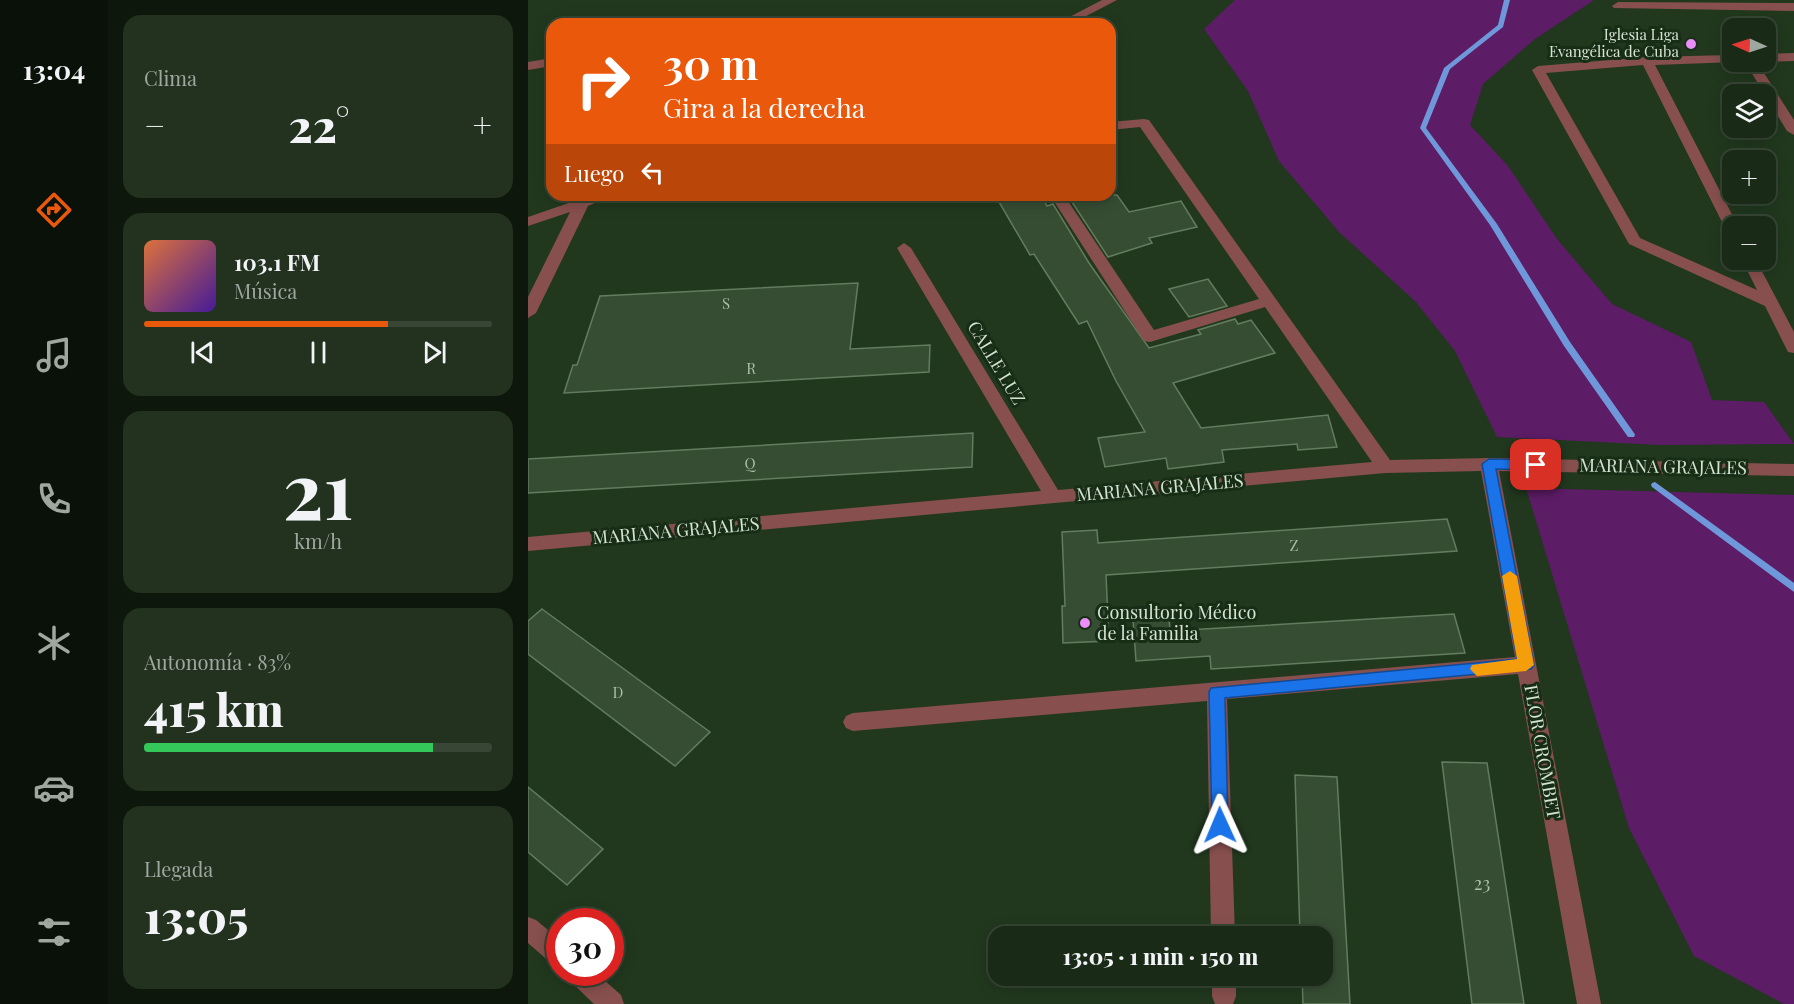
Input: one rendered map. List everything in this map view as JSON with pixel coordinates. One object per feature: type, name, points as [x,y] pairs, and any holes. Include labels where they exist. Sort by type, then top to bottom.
[{"type":"street","points":[[1074,18],[1111,0]]},
{"type":"street","points":[[1618,6],[1794,7]]},
{"type":"street","points":[[1776,58],[1794,57]]},
{"type":"street","points":[[1722,59],[1647,61],[1538,70],[1634,241],[1770,302]]},
{"type":"street","points":[[1647,61],[1726,216]]},
{"type":"street","points":[[528,66],[546,63]]},
{"type":"street","points":[[1757,72],[1794,131]]},
{"type":"street","points":[[1116,125],[1144,123],[1385,467]]},
{"type":"street","points":[[528,222],[588,201]]},
{"type":"street","points":[[1061,201],[1150,337],[1269,301]]},
{"type":"street","points":[[528,313],[582,203]]},
{"type":"street","name":"CALLE LUZ","points":[[904,248],[1054,498]]},
{"type":"street","points":[[1754,270],[1794,348]]},
{"type":"street","name":"MARIANA GRAJALES","points":[[528,544],[1385,467],[1489,464],[1794,470]]},
{"type":"street","name":"FLOR CROMBET","points":[[1489,464],[1589,1004]]},
{"type":"street","points":[[853,722],[1526,665]]},
{"type":"street","points":[[1217,692],[1223,926]]},
{"type":"street","points":[[528,928],[546,944]]},
{"type":"street","points":[[592,986],[612,1004]]},
{"type":"shaded area","points":[[1235,0],[1594,0],[1535,39],[1483,84],[1470,125],[1508,166],[1557,239],[1612,304],[1691,342],[1712,400],[1764,402],[1794,444],[1660,445],[1497,437],[1455,351],[1415,301],[1339,232],[1279,161],[1248,91],[1204,29]]},
{"type":"shaded area","points":[[1526,488],[1794,495],[1794,1004],[1784,1004],[1694,956],[1629,828]]},
{"type":"building","points":[[1117,195],[1129,212],[1181,201],[1197,227],[1149,238],[1152,243],[1108,257],[1071,201],[1116,201]]},
{"type":"building","points":[[998,201],[1044,201],[1047,206],[1053,204],[1089,263],[1149,348],[1201,334],[1198,330],[1235,319],[1238,324],[1251,320],[1275,353],[1173,383],[1201,428],[1328,415],[1337,447],[1298,450],[1297,444],[1222,450],[1224,462],[1168,469],[1166,458],[1105,467],[1098,438],[1145,432],[1116,381],[1087,321],[1079,324],[1034,254],[1030,255]]},
{"type":"building","points":[[1208,279],[1227,306],[1189,317],[1169,289]]},
{"type":"building","points":[[858,283],[850,349],[930,345],[929,372],[564,393],[573,365],[577,365],[600,296]]},
{"type":"building","points":[[973,433],[972,467],[528,493],[528,459]]},
{"type":"building","points":[[1447,519],[1457,551],[1106,575],[1109,641],[1063,643],[1062,606],[1065,606],[1062,532],[1097,530],[1098,543]]},
{"type":"building","points":[[542,609],[710,732],[675,766],[528,654],[528,621]]},
{"type":"building","points":[[1454,614],[1465,653],[1211,669],[1210,656],[1136,661],[1133,620],[1169,618],[1170,631]]},
{"type":"building","points":[[1442,762],[1487,763],[1524,1004],[1472,1004]]},
{"type":"building","points":[[1295,775],[1337,777],[1350,1004],[1303,1004],[1302,986],[1333,986],[1333,926],[1300,926]]},
{"type":"building","points":[[528,787],[603,849],[567,885],[528,852]]},
{"type":"waterway","points":[[1507,0],[1501,26],[1447,68],[1423,128],[1493,224],[1567,344],[1631,435]]},
{"type":"waterway","points":[[1655,485],[1794,588]]},
{"type":"slow traffic","points":[[1477,669],[1526,665],[1510,576]]},
{"type":"place","name":"Iglesia Liga Evangélica de Cuba","points":[[1691,44]]},
{"type":"place","name":"Consultorio Médico de la Familia","points":[[1085,623]]},
{"type":"route","points":[[1220,825],[1217,692],[1526,665],[1489,464],[1536,465]]}]
